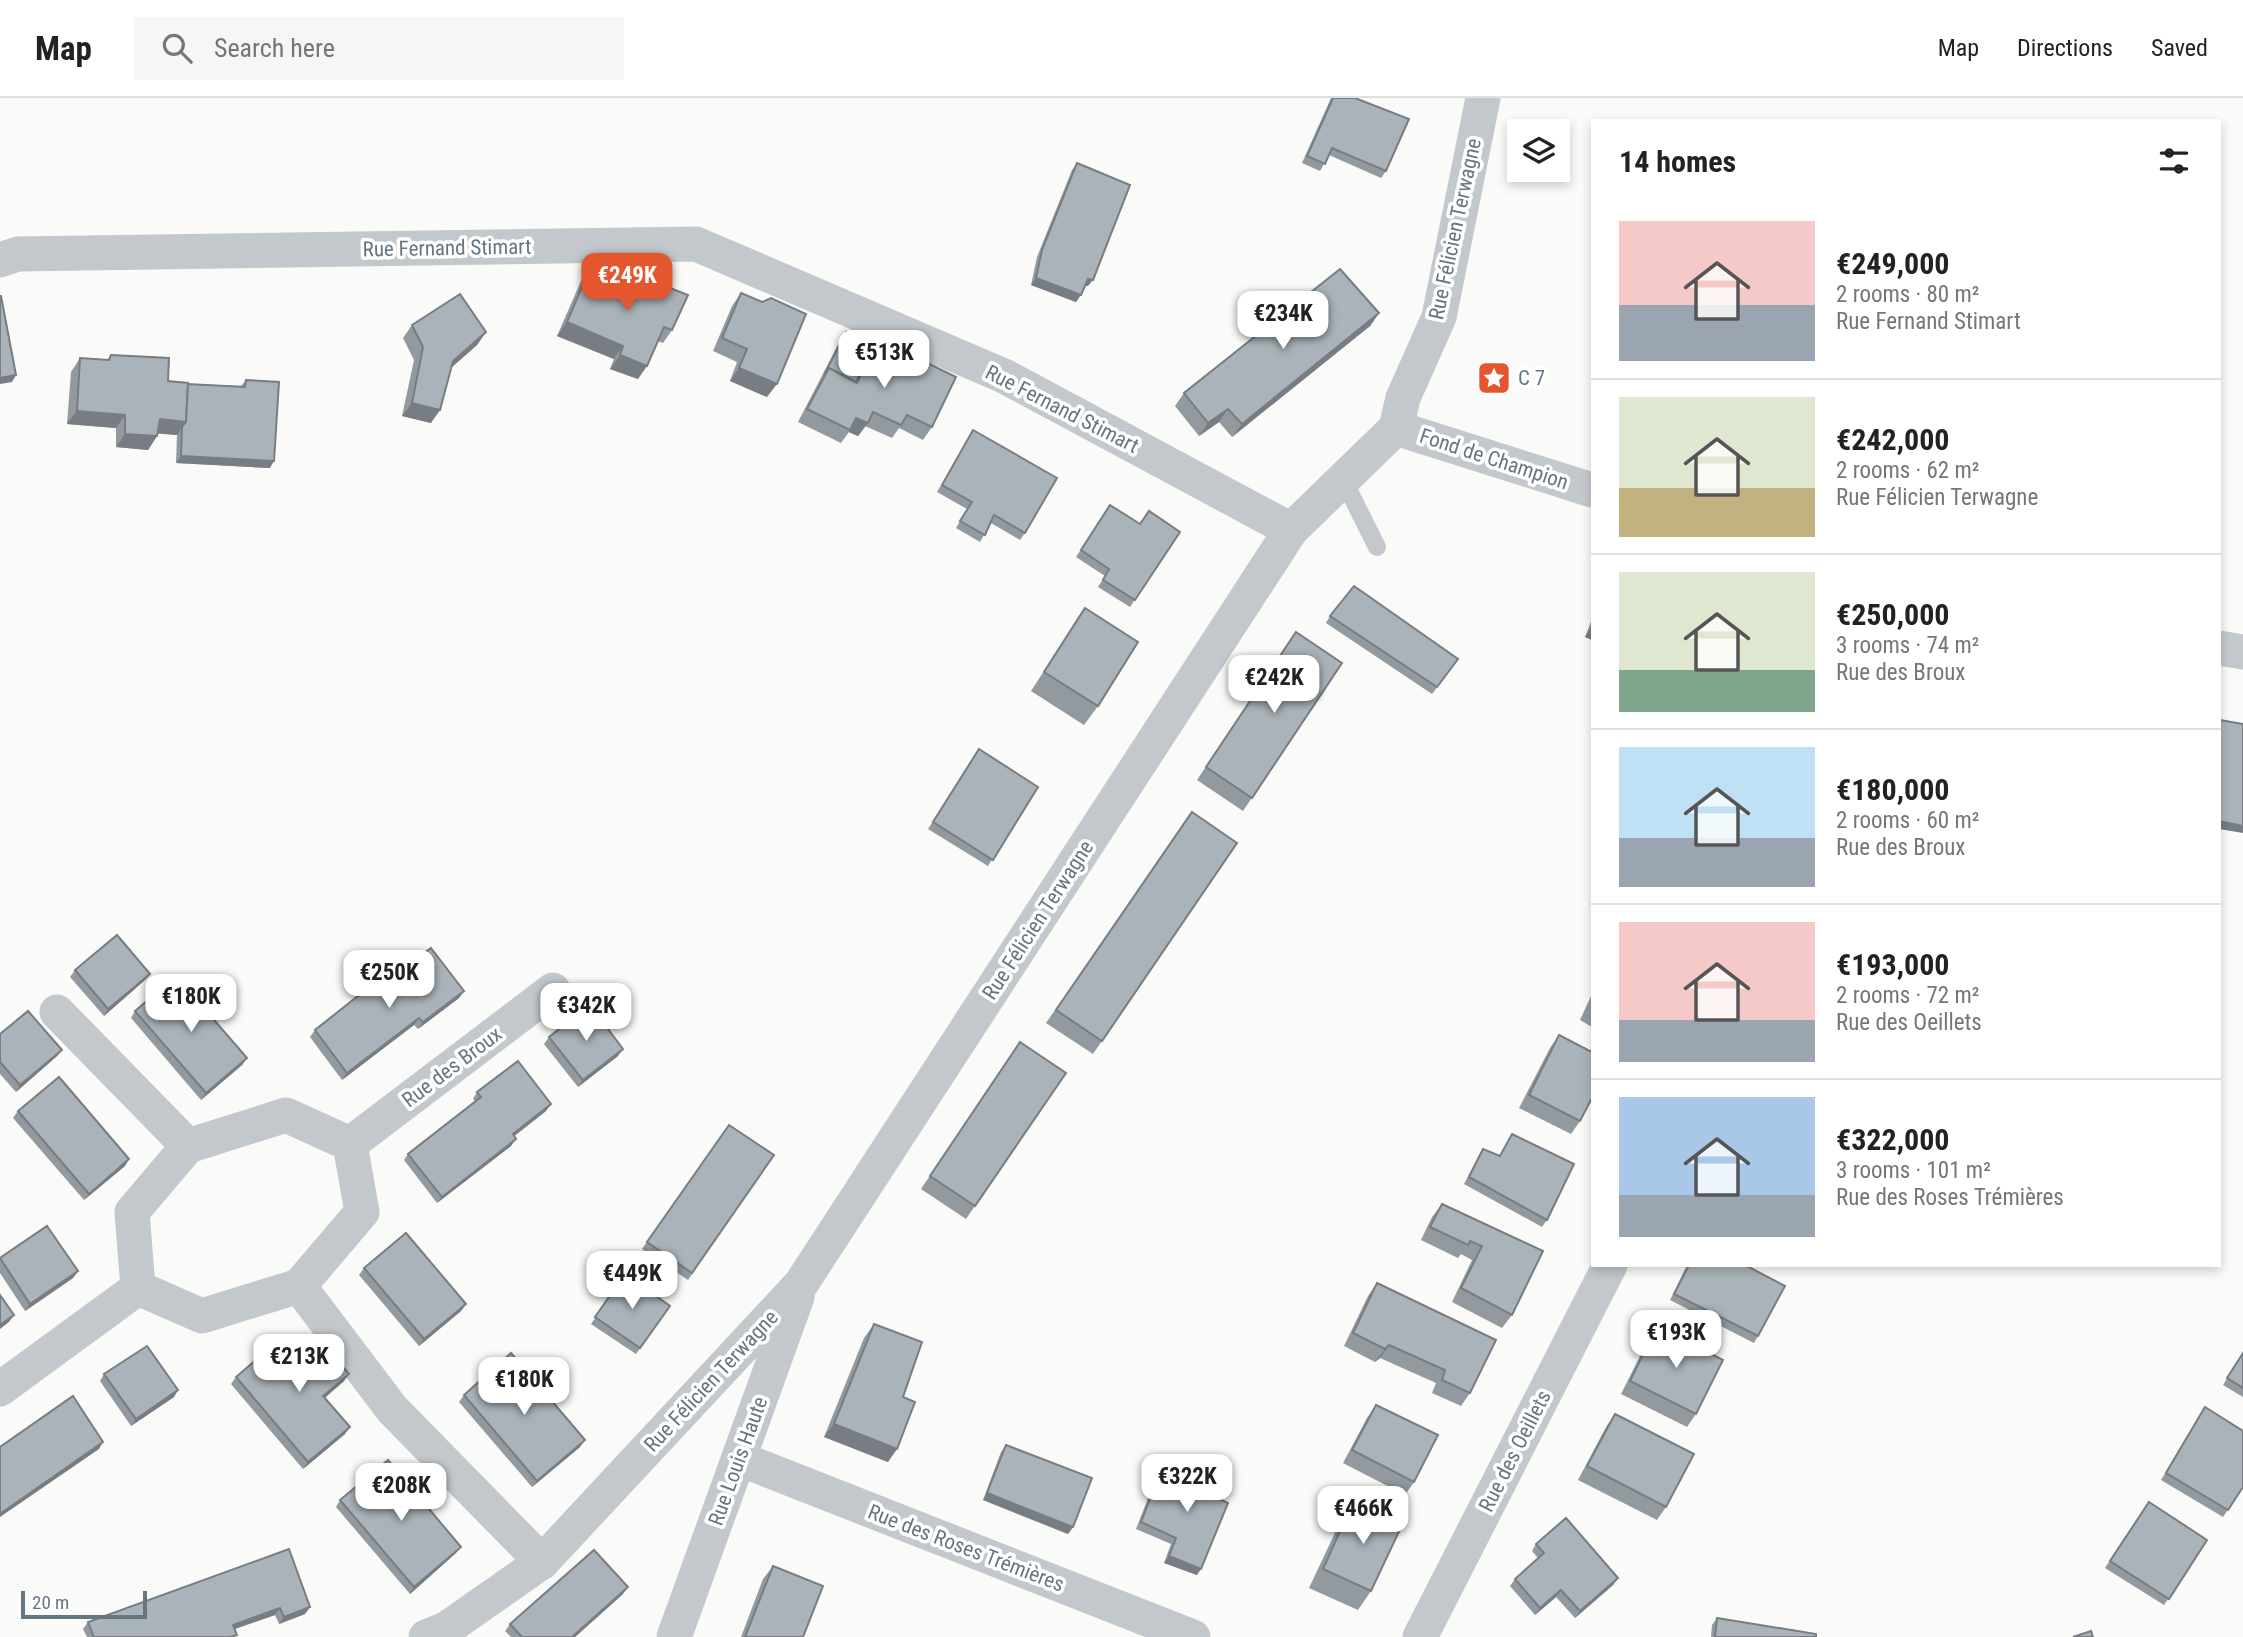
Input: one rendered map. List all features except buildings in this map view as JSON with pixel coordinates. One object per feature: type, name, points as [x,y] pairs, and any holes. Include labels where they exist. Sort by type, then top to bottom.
[{"type":"street","name":"Rue Félicien Terwagne","points":[[426,1637],[446,1629],[542,1562],[802,1284],[1291,530],[1396,428],[1403,397],[1439,317],[1483,98]]},
{"type":"street","name":"Rue Fernand Stimart","points":[[0,260],[18,254],[696,244],[1004,376],[1291,530]]},
{"type":"street","name":"Fond de Champion","points":[[1396,428],[1591,491]]},
{"type":"street","points":[[2221,648],[2243,652]]},
{"type":"street","name":"Rue des Broux","points":[[350,1144],[553,990]]},
{"type":"street","points":[[57,1012],[188,1146]]},
{"type":"street","points":[[286,1115],[350,1144],[362,1212],[299,1286],[202,1317],[138,1288],[132,1212],[188,1146],[286,1115]]},
{"type":"street","name":"Rue des Oeillets","points":[[1420,1637],[1609,1267]]},
{"type":"street","name":"Rue Louis Haute","points":[[674,1637],[802,1284]]},
{"type":"street","points":[[299,1286],[392,1409],[542,1562]]},
{"type":"street","points":[[0,1389],[138,1288]]},
{"type":"street","name":"Rue des Roses Trémières","points":[[740,1459],[1193,1637]]},
{"type":"lane","points":[[1343,479],[1377,547]]},
{"type":"place","name":"C 7","points":[[1494,378]]}]
